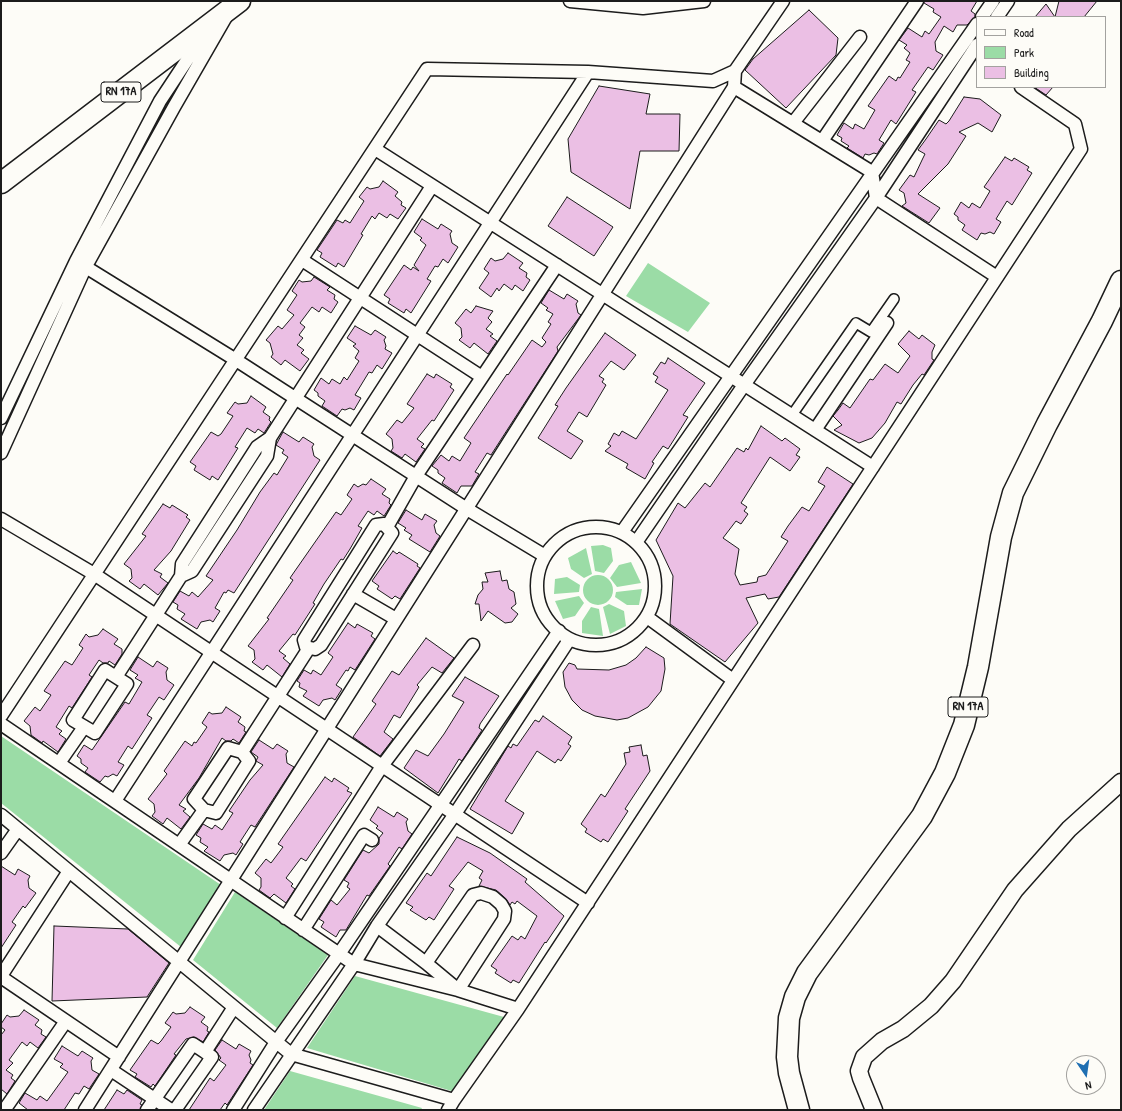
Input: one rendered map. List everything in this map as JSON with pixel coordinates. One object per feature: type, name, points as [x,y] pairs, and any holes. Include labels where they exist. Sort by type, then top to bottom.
[{"type":"main road","name":"RN 17A","points":[[1,183],[235,5]]},
{"type":"main road","name":"RN 17A","points":[[799,1110],[789,1073],[787,1057],[789,1018],[795,998],[807,973],[922,816],[945,773],[964,725],[978,667],[989,594],[1001,537],[1013,493],[1047,424],[1102,321],[1121,281]]},
{"type":"street","points":[[570,1],[640,4],[704,1]]},
{"type":"street","points":[[1,716],[427,69],[588,72],[713,82],[735,71],[783,1]]},
{"type":"street","points":[[822,141],[917,1]]},
{"type":"street","points":[[983,16],[993,1]]},
{"type":"street","points":[[998,16],[1008,1]]},
{"type":"street","points":[[1,418],[81,264],[235,5]]},
{"type":"street","points":[[637,541],[744,385],[876,198],[972,50],[976,29]]},
{"type":"street","points":[[793,123],[860,37]]},
{"type":"street","points":[[622,532],[872,172],[972,50]]},
{"type":"street","points":[[85,1110],[734,87],[735,71]]},
{"type":"street","points":[[115,801],[588,72]]},
{"type":"street","points":[[713,82],[726,92],[725,101]]},
{"type":"street","points":[[734,87],[872,172],[876,198],[997,277]]},
{"type":"street","points":[[1,815],[291,1054],[451,1105],[518,1009],[1081,149],[1074,124],[1022,88]]},
{"type":"street","points":[[375,149],[873,467]]},
{"type":"street","points":[[116,677],[181,576],[192,571],[267,456],[270,438],[432,186]]},
{"type":"street","points":[[302,260],[482,377]]},
{"type":"street","points":[[81,264],[236,360],[467,509],[545,556]]},
{"type":"street","points":[[1,453],[81,264]]},
{"type":"street","points":[[386,527],[416,476],[557,265]]},
{"type":"street","points":[[792,415],[856,323],[871,332],[894,298]]},
{"type":"street","points":[[815,430],[887,323]]},
{"type":"street","points":[[1,519],[94,574],[588,902]]},
{"type":"street","points":[[384,524],[392,533],[353,594],[321,645],[315,649],[306,647],[304,640],[376,525],[384,524]]},
{"type":"street","points":[[605,526],[622,532],[637,541],[650,559],[656,579],[656,594],[652,608],[643,623],[630,635],[614,643],[596,645],[569,640],[551,625],[543,613],[538,599],[536,584],[539,569],[545,556],[556,542],[570,532],[582,528],[605,526]]},
{"type":"street","points":[[353,594],[396,619]]},
{"type":"street","points":[[647,617],[733,680]]},
{"type":"street","points":[[233,1110],[276,1042],[339,954],[559,632]]},
{"type":"street","points":[[254,1110],[354,964],[377,926],[455,814],[569,640]]},
{"type":"street","points":[[285,918],[382,766],[473,645]]},
{"type":"street","points":[[242,752],[279,697],[309,648]]},
{"type":"street","points":[[105,670],[116,677],[127,684],[94,733],[73,720],[105,670]]},
{"type":"street","points":[[520,690],[532,696]]},
{"type":"street","points":[[1,724],[354,964],[458,990],[518,1009]]},
{"type":"street","points":[[59,763],[84,727]]},
{"type":"street","points":[[228,748],[242,752],[249,761],[216,813],[204,810],[194,799],[228,748]]},
{"type":"street","points":[[874,1110],[859,1072],[864,1058],[869,1051],[903,1028],[931,1006],[953,981],[1014,890],[1069,829],[1121,782]]},
{"type":"street","points":[[179,845],[204,810]]},
{"type":"street","points":[[1,853],[18,829]]},
{"type":"street","points":[[303,930],[364,835],[372,840]]},
{"type":"street","points":[[69,871],[1,977],[119,1057]]},
{"type":"street","points":[[426,963],[473,895],[481,893],[493,897],[501,904],[505,911],[504,919],[458,990]]},
{"type":"street","points":[[377,926],[426,963],[458,990]]},
{"type":"street","points":[[205,1052],[234,1007]]},
{"type":"street","points":[[4,1108],[66,1021]]},
{"type":"street","points":[[147,1110],[193,1044],[212,1057],[175,1110]]},
{"type":"street","points":[[111,1070],[171,1110]]},
{"type":"green space","points":[[648,263],[710,303],[688,332],[626,296]]},
{"type":"green space","points":[[603,545],[611,548],[613,561],[604,573],[595,571],[591,546]]},
{"type":"green space","points":[[586,548],[592,574],[584,578],[571,569],[568,558]]},
{"type":"green space","points":[[631,562],[641,583],[617,587],[610,578],[619,565]]},
{"type":"green space","points":[[598,575],[609,579],[613,590],[609,601],[598,605],[587,601],[583,590],[587,579]]},
{"type":"green space","points":[[567,577],[580,585],[579,592],[554,594],[555,579]]},
{"type":"green space","points":[[642,589],[639,605],[627,605],[615,597],[616,592]]},
{"type":"green space","points":[[579,596],[584,603],[575,616],[563,619],[555,601]]},
{"type":"green space","points":[[609,604],[624,611],[626,626],[610,634],[603,607]]},
{"type":"green space","points":[[591,607],[599,609],[603,636],[582,633],[582,621]]},
{"type":"green space","points":[[1,736],[221,885],[181,947],[1,803]]},
{"type":"green space","points":[[235,892],[328,955],[277,1028],[193,960]]},
{"type":"green space","points":[[355,976],[504,1017],[455,1092],[307,1048]]},
{"type":"green space","points":[[290,1071],[422,1108],[421,1110],[264,1110]]},
{"type":"building","points":[[924,1],[977,1],[971,11],[975,14],[975,17],[967,25],[957,25],[953,32],[944,26],[935,42],[936,51],[943,55],[933,70],[928,67],[912,90],[916,92],[896,124],[891,120],[879,140],[884,143],[877,154],[865,154],[863,158],[847,148],[849,146],[841,141],[842,138],[837,135],[844,123],[853,129],[855,124],[864,129],[875,110],[868,106],[889,76],[896,81],[898,77],[900,78],[910,62],[906,60],[910,53],[904,48],[907,45],[899,40],[908,28],[922,37],[925,31],[929,34],[941,17],[933,12],[934,9],[924,3]]},
{"type":"building","points":[[1059,1],[1097,1],[1085,16],[1055,16]]},
{"type":"building","points":[[1046,4],[1054,16],[1036,16]]},
{"type":"building","points":[[809,10],[838,38],[836,55],[786,108],[745,70],[753,59]]},
{"type":"building","points":[[599,86],[650,94],[646,114],[680,114],[679,151],[640,151],[630,209],[571,172],[568,139]]},
{"type":"building","points":[[1036,88],[1052,88],[1046,95]]},
{"type":"building","points":[[964,97],[980,99],[1001,115],[992,132],[978,123],[959,132],[966,136],[948,164],[918,194],[940,208],[929,223],[902,206],[906,203],[904,193],[899,190],[910,175],[914,177],[925,154],[918,150],[939,120],[946,124],[949,121]]},
{"type":"building","points":[[1005,157],[1012,161],[1014,158],[1029,167],[1027,170],[1032,173],[1012,205],[1007,201],[996,219],[1001,222],[994,234],[990,232],[985,234],[981,233],[977,240],[962,230],[965,225],[958,220],[958,217],[954,214],[961,202],[969,208],[972,203],[980,208],[990,191],[984,187]]},
{"type":"building","points":[[383,181],[398,192],[395,196],[402,202],[401,205],[406,208],[398,219],[390,214],[387,218],[379,213],[375,219],[372,216],[361,234],[363,235],[344,267],[338,263],[336,267],[320,257],[322,253],[317,250],[337,220],[343,223],[345,220],[350,223],[364,201],[359,197],[367,187],[370,189],[379,187]]},
{"type":"building","points":[[567,197],[613,227],[594,256],[548,226]]},
{"type":"building","points":[[422,219],[438,229],[441,224],[452,231],[450,234],[452,243],[458,247],[448,263],[443,259],[438,267],[435,266],[427,279],[431,281],[411,313],[406,309],[404,313],[388,303],[390,299],[384,295],[404,265],[411,270],[413,267],[419,271],[414,265],[426,245],[420,240],[422,238],[414,232]]},
{"type":"building","points":[[508,253],[523,263],[519,268],[527,273],[526,277],[530,280],[523,291],[515,285],[512,290],[504,284],[499,291],[497,288],[491,297],[479,288],[489,273],[484,269],[491,258],[495,261],[503,259]]},
{"type":"building","points":[[314,277],[330,287],[327,290],[335,295],[334,299],[338,302],[331,313],[322,307],[319,312],[312,307],[300,323],[305,327],[299,335],[303,338],[297,345],[304,350],[301,353],[309,359],[300,371],[285,360],[281,365],[271,357],[273,354],[270,343],[266,340],[278,326],[282,329],[294,315],[287,310],[297,295],[292,291],[299,280],[302,282],[311,281]]},
{"type":"building","points":[[549,290],[564,299],[567,294],[578,301],[576,304],[578,313],[581,315],[557,347],[558,351],[491,455],[487,453],[475,472],[479,474],[472,486],[461,486],[457,493],[442,483],[445,478],[432,466],[441,455],[449,461],[452,456],[460,461],[471,443],[464,438],[507,374],[508,375],[532,340],[542,347],[546,342],[542,338],[551,324],[548,322],[553,314],[546,310],[548,308],[541,303]]},
{"type":"building","points":[[476,306],[493,311],[488,318],[492,322],[486,329],[493,334],[490,336],[497,341],[488,354],[474,343],[470,348],[459,340],[462,337],[461,328],[455,323],[466,309],[471,313]]},
{"type":"building","points":[[355,326],[371,335],[375,330],[386,337],[384,340],[386,346],[385,349],[392,353],[382,369],[377,365],[372,373],[369,372],[355,395],[361,398],[354,410],[350,408],[345,410],[342,409],[337,416],[322,406],[325,401],[318,396],[318,393],[314,390],[321,378],[329,384],[332,379],[340,384],[344,377],[347,380],[359,361],[355,358],[359,351],[353,346],[356,344],[347,338]]},
{"type":"building","points":[[909,331],[919,339],[922,335],[935,345],[932,352],[932,359],[934,360],[924,375],[922,374],[913,385],[901,404],[897,402],[885,423],[872,438],[859,443],[834,430],[842,425],[833,416],[843,403],[850,408],[870,379],[873,380],[885,364],[898,373],[910,356],[898,344]]},
{"type":"building","points":[[605,333],[636,355],[624,370],[611,361],[599,376],[604,379],[602,382],[606,385],[587,417],[579,412],[567,431],[583,441],[571,459],[538,438],[558,406],[555,405]]},
{"type":"building","points":[[668,358],[705,383],[683,415],[688,417],[675,438],[668,449],[663,446],[652,462],[654,463],[645,479],[626,468],[628,464],[605,451],[611,446],[608,444],[614,433],[619,436],[622,431],[636,439],[668,390],[655,382],[658,377],[653,374],[661,362],[665,364]]},
{"type":"building","points":[[427,374],[434,378],[436,374],[452,384],[450,387],[454,390],[434,421],[432,420],[417,439],[424,444],[421,447],[425,449],[416,462],[405,454],[402,458],[391,451],[393,448],[392,439],[386,434],[397,420],[402,423],[414,408],[407,404]]},
{"type":"building","points":[[251,396],[266,407],[263,412],[270,417],[269,420],[271,422],[264,433],[258,429],[255,433],[247,428],[235,447],[238,448],[218,480],[212,476],[210,480],[194,470],[196,466],[190,462],[211,432],[218,436],[221,434],[233,416],[227,413],[235,402],[238,404],[247,403]]},
{"type":"building","points":[[761,426],[782,441],[785,438],[800,449],[796,455],[800,457],[790,471],[770,457],[741,503],[747,507],[744,511],[748,514],[741,524],[736,521],[723,538],[739,549],[735,574],[740,585],[757,582],[758,577],[766,575],[788,541],[781,537],[788,526],[802,507],[809,511],[825,486],[818,482],[827,467],[853,484],[779,597],[768,599],[765,594],[746,598],[758,623],[725,662],[670,624],[673,576],[656,540],[678,503],[685,508],[705,483],[710,487],[737,448],[744,452],[746,448],[748,450]]},
{"type":"building","points":[[283,432],[299,442],[303,437],[314,444],[312,447],[314,456],[320,460],[234,593],[228,590],[226,593],[224,592],[215,608],[220,611],[213,622],[210,620],[201,622],[197,629],[181,619],[185,614],[177,609],[178,605],[173,602],[180,591],[189,596],[192,592],[198,597],[213,580],[206,576],[237,530],[260,492],[274,473],[277,475],[288,457],[282,453],[284,450],[276,445]]},
{"type":"building","points":[[371,479],[386,489],[382,494],[390,499],[389,503],[391,505],[384,516],[377,511],[374,515],[368,511],[358,526],[362,528],[350,549],[343,560],[341,559],[324,584],[313,603],[315,604],[295,635],[293,634],[279,651],[286,656],[283,658],[290,664],[282,677],[267,665],[263,670],[252,662],[255,659],[254,650],[248,646],[269,619],[267,618],[293,580],[290,578],[336,512],[341,515],[352,499],[347,495],[354,484],[358,487],[363,484],[366,485]]},
{"type":"building","points":[[163,504],[170,508],[172,505],[188,515],[186,517],[190,520],[171,551],[154,570],[162,574],[160,577],[168,583],[158,595],[144,584],[140,589],[129,581],[132,578],[131,569],[124,564],[146,536],[142,534]]},
{"type":"building","points":[[406,510],[422,520],[425,514],[437,521],[434,525],[436,533],[440,536],[430,552],[409,539],[412,535],[404,530],[406,528],[398,523]]},
{"type":"building","points":[[393,551],[397,554],[399,552],[418,564],[417,566],[420,568],[400,599],[395,596],[392,599],[377,589],[379,586],[372,581]]},
{"type":"building","points":[[500,571],[502,581],[507,580],[509,589],[514,592],[516,604],[511,608],[518,614],[512,622],[505,623],[488,611],[481,621],[479,604],[475,604],[478,595],[483,589],[482,582],[488,582],[485,573]]},
{"type":"building","points":[[348,623],[355,628],[357,624],[373,633],[371,636],[375,639],[355,670],[350,667],[348,671],[346,670],[336,685],[342,689],[335,700],[332,698],[323,700],[319,706],[303,696],[307,691],[299,687],[300,683],[297,681],[304,670],[311,674],[313,670],[321,675],[333,657],[328,653]]},
{"type":"building","points":[[103,629],[118,639],[114,644],[122,649],[122,654],[115,665],[109,661],[108,663],[103,663],[99,660],[89,675],[92,677],[72,708],[69,706],[56,727],[62,731],[59,734],[66,739],[58,752],[43,741],[42,743],[31,735],[30,726],[24,721],[35,707],[40,711],[51,695],[44,691],[65,661],[72,665],[83,648],[79,645],[86,634],[89,637],[98,635]]},
{"type":"building","points":[[426,638],[454,658],[442,673],[432,667],[417,685],[419,687],[400,718],[394,715],[384,732],[393,739],[380,756],[353,737],[376,704],[372,701],[392,671],[399,675]]},
{"type":"building","points":[[646,647],[664,658],[665,669],[661,691],[648,707],[628,718],[617,720],[595,716],[582,710],[572,700],[565,687],[563,672],[569,663],[575,665],[577,669],[609,670],[626,665],[636,658]]},
{"type":"building","points":[[138,657],[153,667],[157,661],[168,668],[166,672],[167,680],[174,685],[164,700],[159,697],[147,715],[152,718],[132,749],[128,746],[118,762],[124,765],[117,776],[113,774],[108,777],[105,776],[100,782],[85,772],[88,768],[81,763],[81,759],[77,756],[84,745],[92,750],[125,702],[129,704],[142,682],[135,678],[138,675],[130,670]]},
{"type":"building","points":[[465,677],[499,696],[480,724],[479,728],[482,730],[462,761],[459,759],[438,793],[404,768],[416,750],[428,756],[444,734],[464,702],[452,696]]},
{"type":"building","points":[[226,707],[241,717],[238,722],[245,727],[244,731],[246,732],[239,743],[233,739],[231,741],[226,741],[222,738],[199,778],[179,805],[186,809],[183,811],[190,817],[181,829],[167,818],[163,824],[152,816],[155,812],[154,804],[148,799],[167,774],[164,771],[185,741],[192,746],[194,742],[196,743],[207,727],[202,723],[209,712],[212,714],[222,713]]},
{"type":"building","points":[[543,716],[572,737],[568,744],[571,746],[561,761],[558,759],[555,763],[537,751],[505,801],[524,813],[512,834],[470,809],[508,746],[511,748],[513,744],[517,746],[535,720],[539,722]]},
{"type":"building","points":[[259,740],[273,749],[277,744],[288,751],[286,754],[287,763],[294,767],[255,827],[251,825],[240,842],[243,844],[236,855],[233,853],[224,855],[220,861],[204,851],[208,847],[200,842],[201,838],[196,835],[203,824],[212,829],[215,825],[222,830],[233,813],[229,811],[250,780],[263,765],[256,761],[258,757],[251,752]]},
{"type":"building","points":[[641,745],[643,756],[647,755],[650,771],[625,809],[628,811],[608,842],[603,839],[601,842],[585,832],[587,829],[581,824],[601,794],[605,797],[626,764],[624,753],[630,752],[629,747]]},
{"type":"building","points":[[325,777],[332,782],[334,778],[349,788],[347,791],[352,793],[306,861],[301,858],[286,878],[293,884],[291,886],[295,889],[286,903],[274,894],[270,898],[259,890],[261,887],[261,878],[255,873],[266,859],[271,863],[283,847],[278,844]]},
{"type":"building","points":[[378,807],[394,817],[397,812],[408,819],[406,822],[408,831],[412,834],[402,849],[399,847],[388,864],[390,866],[369,896],[367,895],[346,930],[340,930],[336,937],[321,927],[324,922],[319,919],[331,900],[337,905],[350,889],[347,887],[349,883],[344,880],[363,850],[369,853],[379,844],[379,838],[383,833],[376,828],[378,826],[370,820]]},
{"type":"building","points":[[457,837],[490,853],[527,879],[525,882],[564,916],[546,943],[545,942],[519,983],[513,980],[511,983],[495,973],[497,970],[491,966],[512,936],[518,940],[521,936],[525,939],[537,916],[517,901],[515,904],[512,902],[510,905],[496,890],[479,886],[482,880],[479,878],[483,871],[468,862],[449,886],[454,889],[434,920],[429,917],[426,920],[410,910],[413,907],[406,903],[427,873],[431,876]]},
{"type":"building","points":[[1,866],[15,875],[18,869],[30,876],[28,880],[29,888],[36,893],[25,908],[23,906],[12,922],[16,925],[1,948]]},
{"type":"building","points":[[54,926],[128,929],[169,963],[147,997],[52,1001]]},
{"type":"building","points":[[190,1007],[205,1017],[201,1022],[208,1027],[207,1031],[209,1032],[203,1042],[194,1037],[186,1039],[174,1054],[176,1055],[155,1086],[153,1084],[151,1087],[135,1077],[137,1074],[130,1070],[151,1040],[158,1044],[161,1041],[171,1027],[165,1023],[173,1012],[176,1014],[185,1013]]},
{"type":"building","points":[[24,1010],[39,1020],[35,1025],[42,1030],[41,1034],[46,1037],[38,1048],[30,1042],[27,1046],[22,1042],[9,1060],[13,1063],[6,1070],[13,1075],[11,1078],[15,1081],[7,1094],[1,1089],[1,1035],[5,1030],[1,1027],[1,1024],[7,1015],[10,1017],[19,1016]]},
{"type":"building","points":[[222,1040],[236,1049],[239,1044],[251,1051],[249,1055],[251,1060],[250,1063],[253,1065],[227,1105],[225,1103],[220,1110],[189,1110],[210,1078],[214,1081],[226,1065],[219,1060],[221,1058],[215,1050]]},
{"type":"building","points":[[62,1046],[78,1056],[82,1051],[93,1058],[91,1061],[92,1070],[99,1074],[89,1089],[84,1086],[79,1094],[75,1093],[64,1110],[28,1110],[19,1103],[25,1093],[37,1100],[40,1096],[47,1101],[68,1072],[60,1067],[63,1064],[54,1059]]},
{"type":"building","points":[[117,1090],[124,1094],[127,1090],[142,1100],[140,1110],[104,1110]]}]
